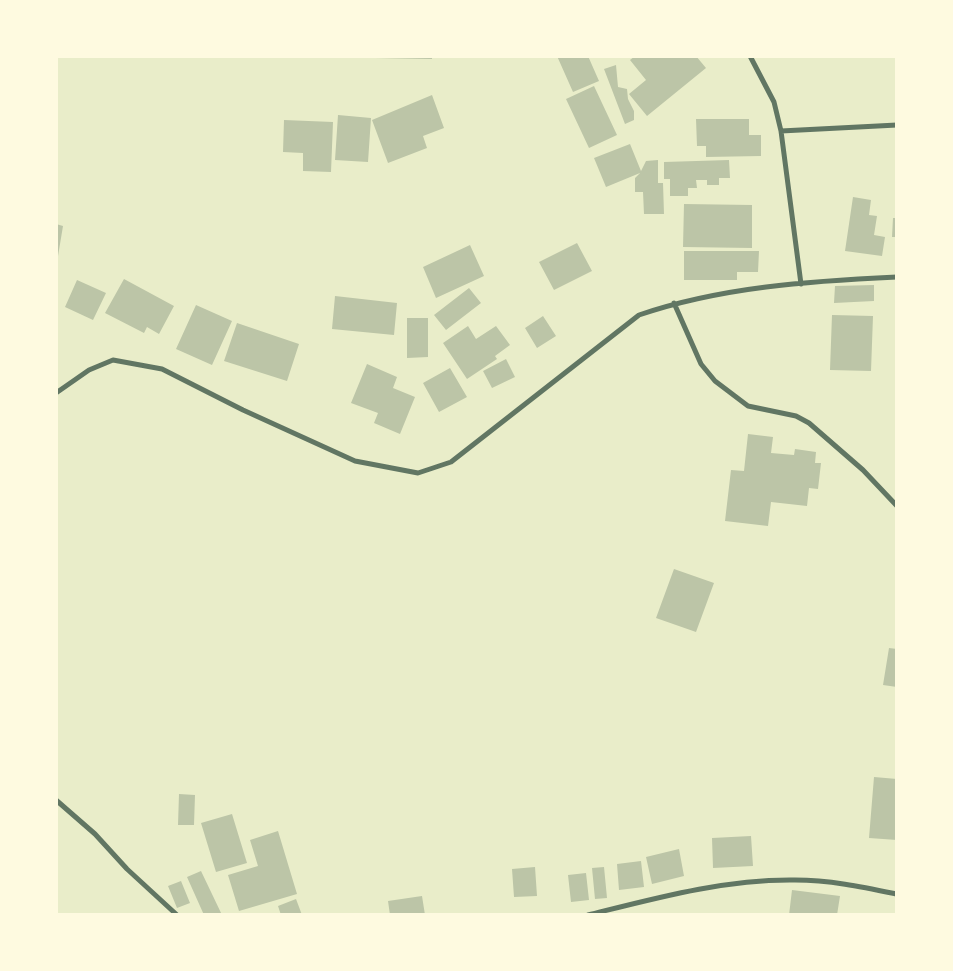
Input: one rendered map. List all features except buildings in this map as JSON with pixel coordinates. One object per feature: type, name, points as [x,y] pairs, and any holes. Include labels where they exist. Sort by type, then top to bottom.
[{"type":"street","points":[[750,56],[774,102],[782,131],[801,284]]},
{"type":"street","points":[[782,131],[897,125]]},
{"type":"street","points":[[56,393],[89,370],[113,360],[162,369],[243,410],[355,461],[418,473],[450,462],[638,315],[718,294],[801,284],[897,277]]},
{"type":"street","points":[[674,304],[701,364],[714,381],[748,406],[796,416],[809,423],[863,470],[897,506]]},
{"type":"street","points":[[57,804],[95,834],[127,869],[177,915]]},
{"type":"street","points":[[588,915],[715,886],[760,881],[796,880],[844,883],[897,894]]}]
